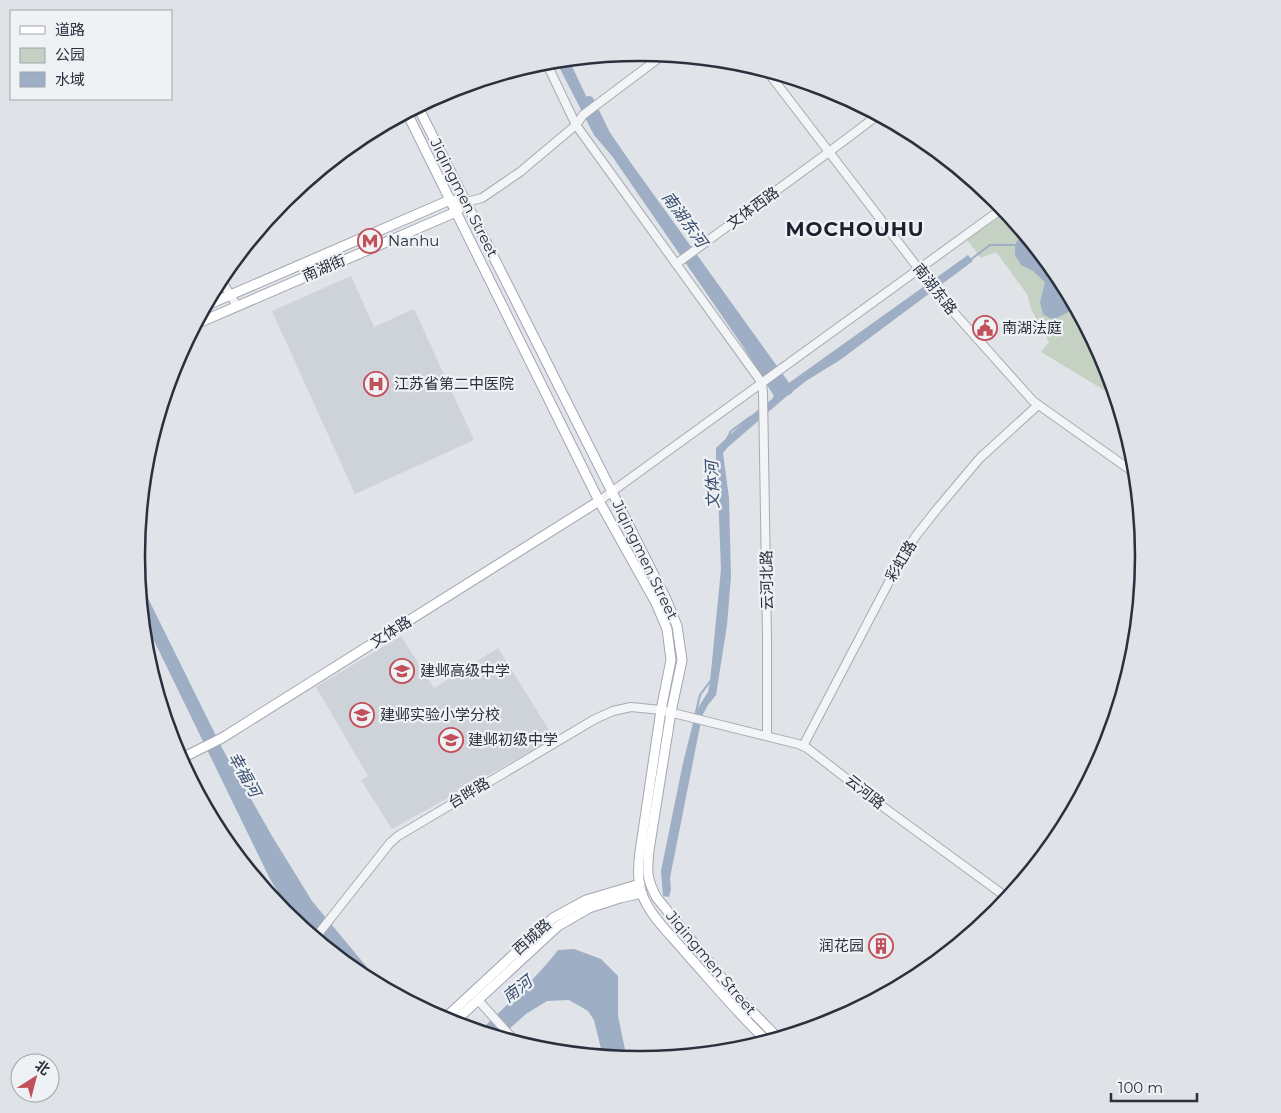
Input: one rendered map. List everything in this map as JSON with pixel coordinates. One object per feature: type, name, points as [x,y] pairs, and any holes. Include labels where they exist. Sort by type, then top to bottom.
[{"type":"main road","name":"Jiqingmen Street","points":[[421,112],[666,599],[677,626],[682,660],[671,712],[647,867],[650,885],[656,898],[735,994],[774,1034]]},
{"type":"main road","name":"Jiqingmen Street","points":[[410,118],[599,501],[656,603],[666,629],[671,660],[661,710],[639,858],[641,889],[651,912],[741,1015],[762,1036]]},
{"type":"main road","points":[[450,200],[466,202]]},
{"type":"main road","name":"南湖街","points":[[217,301],[450,200]]},
{"type":"main road","name":"南湖街","points":[[206,320],[456,212],[466,202]]},
{"type":"main road","name":"文体路","points":[[187,755],[219,739],[599,501]]},
{"type":"main road","name":"西城路","points":[[459,1017],[558,926],[589,908],[641,889]]},
{"type":"main road","name":"西城路","points":[[451,1014],[553,918],[586,900],[641,889]]},
{"type":"street","points":[[466,202],[482,198],[520,172],[576,125],[583,115],[654,61]]},
{"type":"street","points":[[550,70],[576,125],[679,261],[763,382]]},
{"type":"street","name":"南湖东路","points":[[773,79],[941,298],[1032,402],[1128,468]]},
{"type":"street","name":"文体西路","points":[[679,261],[873,119]]},
{"type":"street","points":[[599,501],[997,212]]},
{"type":"street","points":[[226,287],[237,306]]},
{"type":"street","name":"云河北路","points":[[763,382],[768,638],[767,735]]},
{"type":"street","name":"彩虹路","points":[[803,746],[890,578],[915,537],[980,458],[1038,406]]},
{"type":"street","name":"台晔路","points":[[319,933],[390,843],[398,836],[512,767],[612,710],[631,707],[686,715]]},
{"type":"street","name":"云河路","points":[[686,715],[767,735],[807,748],[882,806],[1003,894]]},
{"type":"street","points":[[478,1000],[509,1034]]},
{"type":"shaded area","name":"江苏省第二中医院","points":[[351,276],[374,327],[414,309],[474,440],[355,494],[272,311]]},
{"type":"shaded area","name":"建邺初级中学","points":[[401,636],[434,688],[498,648],[554,738],[392,829],[361,780],[368,776],[316,687]]},
{"type":"green space","points":[[958,177],[979,195],[968,187]]},
{"type":"green space","points":[[1001,216],[1033,255],[1069,309],[1085,337],[1107,392],[1041,352],[1049,342],[1032,311],[1027,294],[996,252],[981,258],[967,240]]},
{"type":"water","points":[[572,66],[609,144],[745,329],[783,385],[786,385],[968,255],[973,261],[840,360],[806,381],[723,453],[729,498],[731,577],[727,625],[716,695],[702,716],[670,878],[671,889],[669,897],[663,896],[661,871],[683,763],[696,711],[708,692],[710,682],[721,569],[716,448],[774,396],[742,345],[612,156],[594,135],[560,68]]},
{"type":"water","points":[[1020,239],[1033,255],[1070,311],[1053,320],[1043,314],[1040,302],[1045,282],[1033,271],[1021,265],[1015,255],[1017,241]]},
{"type":"water","points":[[147,595],[222,748],[272,836],[312,901],[370,971],[339,949],[290,907],[270,879],[152,636]]},
{"type":"water","points":[[574,949],[601,959],[618,976],[618,1016],[625,1052],[601,1050],[594,1020],[588,1011],[569,1000],[547,1001],[526,1014],[505,1033],[485,1026],[530,982],[558,950]]},
{"type":"waterway","name":"南湖东河","points":[[589,101],[605,134],[627,166],[788,390]]},
{"type":"waterway","name":"文体河","points":[[970,260],[990,245],[1015,245]]},
{"type":"waterway","name":"文体河","points":[[727,439],[731,431],[750,417]]},
{"type":"waterway","name":"文体河","points":[[695,716],[700,695],[711,680]]},
{"type":"place","name":"Nanhu","points":[[370,241]]},
{"type":"place","name":"南湖法庭","points":[[985,328]]},
{"type":"place","name":"江苏省第二中医院","points":[[376,384]]},
{"type":"place","name":"建邺高级中学","points":[[402,671]]},
{"type":"place","name":"建邺实验小学分校","points":[[362,715]]},
{"type":"place","name":"建邺初级中学","points":[[451,740]]},
{"type":"place","name":"润花园","points":[[881,946]]},
{"type":"district","name":"MOCHOUHU","points":[[855,229]]},
{"type":"water label","name":"幸福河","points":[[245,774]]},
{"type":"water label","name":"南河","points":[[517,989]]}]
